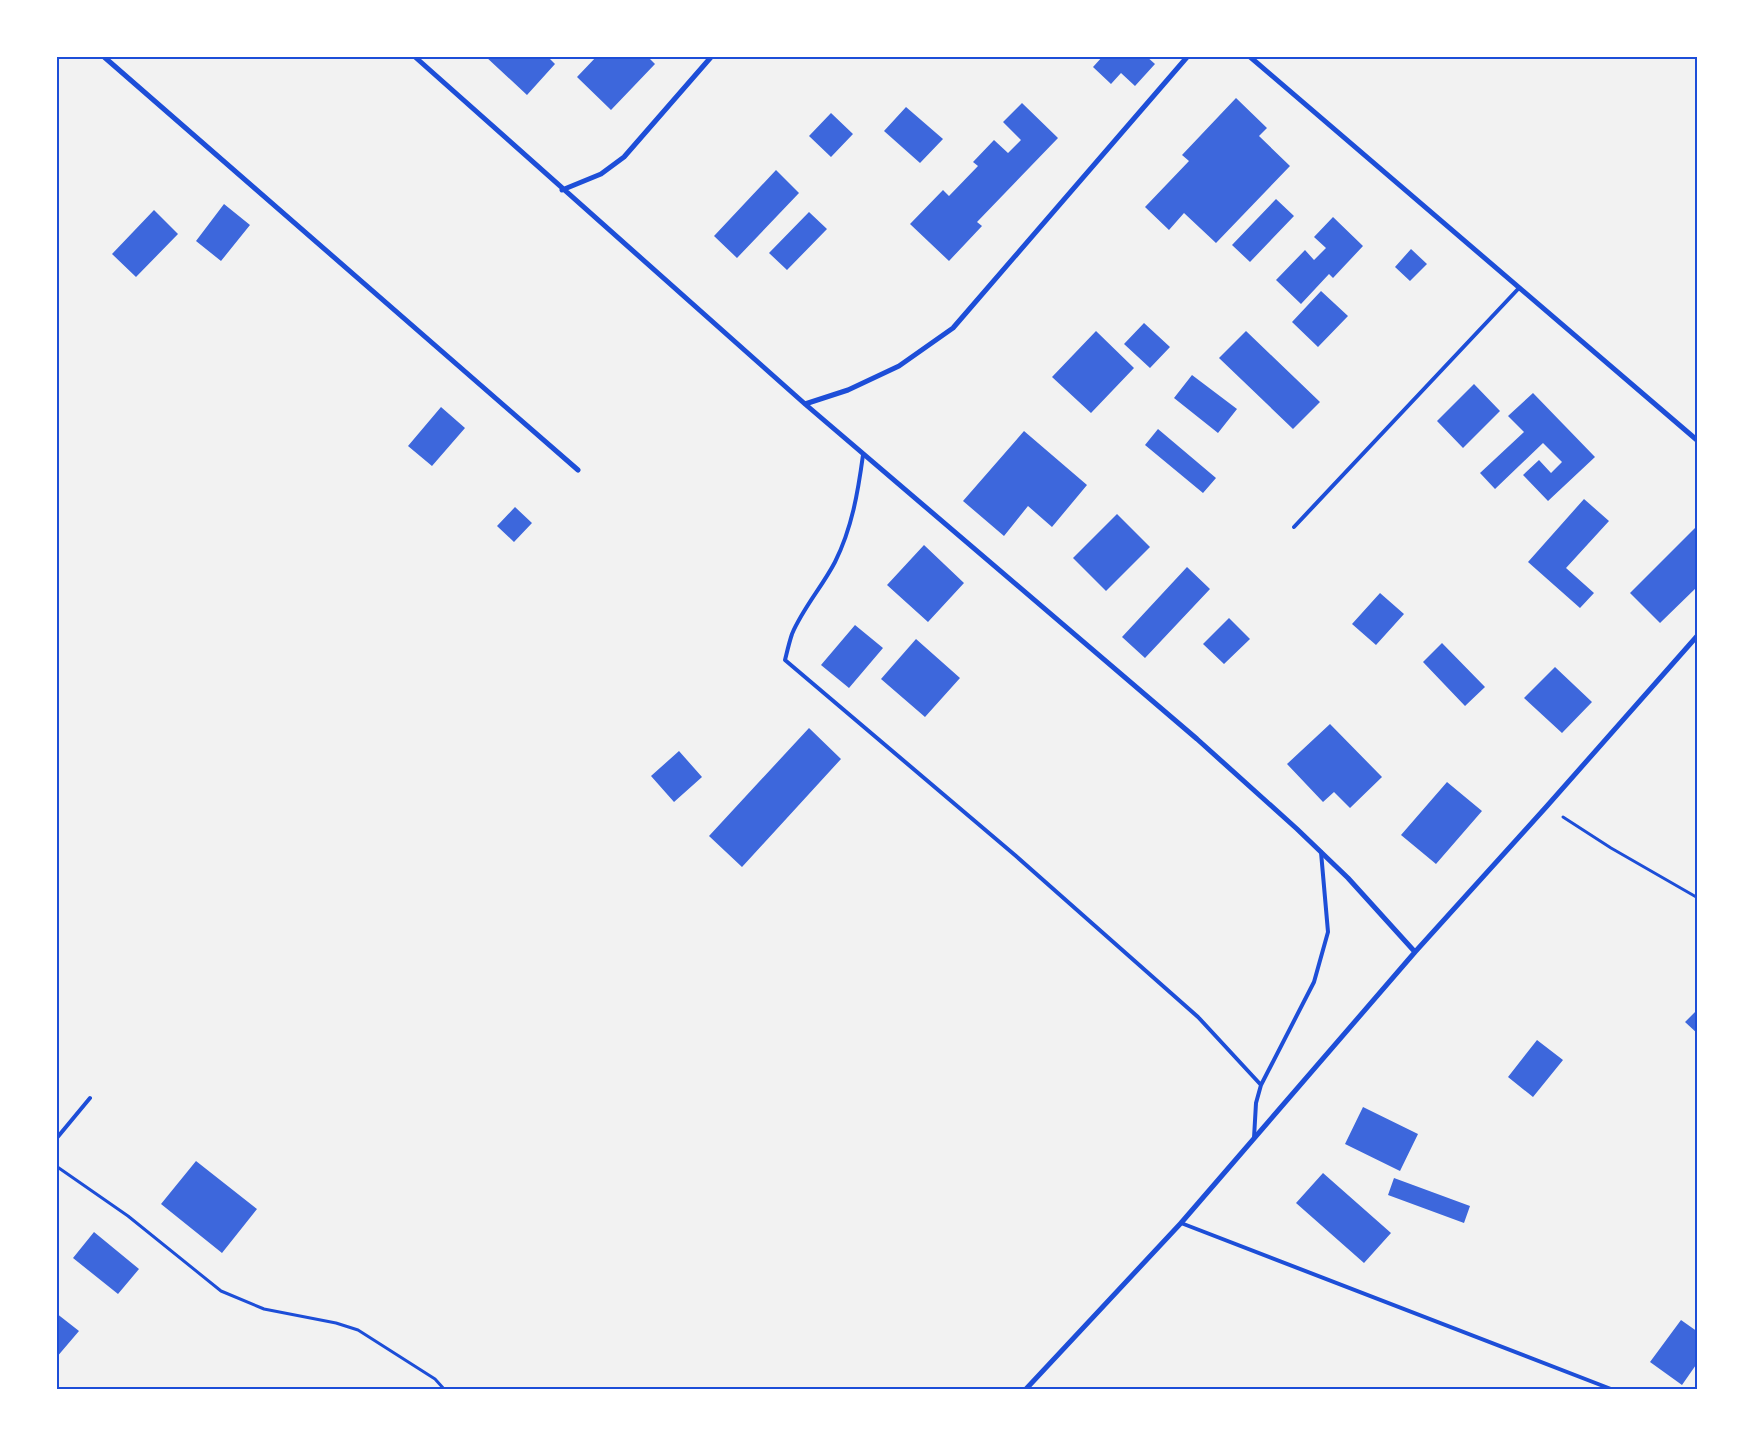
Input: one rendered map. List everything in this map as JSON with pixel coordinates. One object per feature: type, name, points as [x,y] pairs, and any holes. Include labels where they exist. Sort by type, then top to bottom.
[{"type":"street","points":[[103,56],[578,470]]},
{"type":"street","points":[[414,56],[562,190],[805,404],[1197,739],[1348,878],[1415,952]]},
{"type":"street","points":[[562,190],[600,174],[624,157],[712,56]]},
{"type":"street","points":[[805,404],[848,390],[899,366],[953,328],[1188,56]]},
{"type":"street","points":[[1249,56],[1698,441]]},
{"type":"street","points":[[1026,1389],[1181,1223],[1415,952],[1698,635]]},
{"type":"lane","points":[[1294,527],[1519,288]]},
{"type":"lane","points":[[864,455],[857,499],[847,536],[834,563],[792,635],[785,660],[1016,856],[1198,1017],[1261,1085]]},
{"type":"lane","points":[[1254,1138],[1256,1103],[1261,1085],[1314,982],[1328,932],[1321,852]]},
{"type":"lane","points":[[56,1139],[90,1098]]},
{"type":"lane","points":[[1181,1223],[1611,1389]]},
{"type":"path","points":[[1547,806],[1611,848],[1698,898]]},
{"type":"path","points":[[56,1166],[128,1216],[221,1291],[264,1309],[336,1323],[358,1330],[435,1379],[444,1389]]},
{"type":"building","points":[[485,56],[547,56],[555,64],[527,95]]},
{"type":"building","points":[[597,56],[647,56],[655,64],[611,110],[577,77]]},
{"type":"building","points":[[1103,56],[1146,56],[1155,64],[1135,86],[1121,73],[1111,84],[1093,67]]},
{"type":"building","points":[[1236,98],[1267,128],[1259,136],[1290,166],[1216,243],[1184,213],[1169,230],[1145,207],[1189,161],[1182,155]]},
{"type":"building","points":[[1022,103],[1058,138],[977,222],[982,226],[949,261],[910,224],[943,190],[949,196],[978,166],[973,162],[994,140],[1008,153],[1021,140],[1003,122]]},
{"type":"building","points":[[906,107],[943,139],[920,163],[884,131]]},
{"type":"building","points":[[831,113],[853,134],[831,157],[809,136]]},
{"type":"building","points":[[776,170],[799,193],[737,258],[714,236]]},
{"type":"building","points":[[1276,199],[1294,216],[1250,262],[1232,245]]},
{"type":"building","points":[[224,204],[250,225],[221,261],[196,241]]},
{"type":"building","points":[[154,210],[178,234],[136,277],[112,254]]},
{"type":"building","points":[[809,212],[827,229],[787,270],[769,253]]},
{"type":"building","points":[[1333,217],[1363,246],[1333,278],[1329,274],[1301,304],[1276,280],[1305,250],[1314,260],[1326,248],[1314,237]]},
{"type":"building","points":[[1411,249],[1427,264],[1410,281],[1395,267]]},
{"type":"building","points":[[1321,291],[1348,316],[1318,347],[1292,322]]},
{"type":"building","points":[[1144,323],[1170,347],[1150,368],[1124,344]]},
{"type":"building","points":[[1096,331],[1134,368],[1091,413],[1052,377]]},
{"type":"building","points":[[1246,331],[1320,402],[1293,429],[1219,358]]},
{"type":"building","points":[[1192,375],[1237,409],[1218,433],[1174,398]]},
{"type":"building","points":[[1474,384],[1500,411],[1463,448],[1437,421]]},
{"type":"building","points":[[1533,393],[1595,457],[1548,501],[1523,475],[1539,460],[1551,473],[1562,462],[1543,443],[1495,489],[1480,473],[1524,432],[1508,416]]},
{"type":"building","points":[[441,407],[465,428],[432,466],[408,446]]},
{"type":"building","points":[[1158,429],[1216,478],[1203,493],[1145,445]]},
{"type":"building","points":[[1024,431],[1087,485],[1052,527],[1028,506],[1004,536],[963,501]]},
{"type":"building","points":[[1584,499],[1609,521],[1566,568],[1594,593],[1580,608],[1528,562]]},
{"type":"building","points":[[515,507],[532,523],[514,542],[497,526]]},
{"type":"building","points":[[1117,514],[1150,547],[1106,591],[1073,558]]},
{"type":"building","points":[[1698,525],[1698,586],[1660,623],[1630,593]]},
{"type":"building","points":[[924,545],[964,583],[928,622],[887,585]]},
{"type":"building","points":[[1187,567],[1210,589],[1145,658],[1122,637]]},
{"type":"building","points":[[1380,593],[1404,614],[1376,645],[1352,624]]},
{"type":"building","points":[[1229,618],[1250,639],[1224,664],[1203,644]]},
{"type":"building","points":[[855,625],[883,648],[849,688],[821,665]]},
{"type":"building","points":[[916,639],[960,678],[925,717],[881,679]]},
{"type":"building","points":[[1442,643],[1485,687],[1465,706],[1423,662]]},
{"type":"building","points":[[1555,667],[1592,702],[1562,733],[1524,698]]},
{"type":"building","points":[[1330,724],[1382,777],[1350,808],[1334,792],[1323,802],[1287,764]]},
{"type":"building","points":[[809,728],[841,759],[742,867],[709,836]]},
{"type":"building","points":[[679,751],[702,777],[674,802],[651,776]]},
{"type":"building","points":[[1447,782],[1482,811],[1436,864],[1401,835]]},
{"type":"building","points":[[1698,1009],[1698,1034],[1685,1022]]},
{"type":"building","points":[[1537,1040],[1563,1060],[1533,1097],[1508,1077]]},
{"type":"building","points":[[1363,1107],[1418,1134],[1400,1171],[1345,1144]]},
{"type":"building","points":[[196,1161],[257,1209],[222,1253],[161,1204]]},
{"type":"building","points":[[1323,1173],[1391,1233],[1364,1263],[1296,1203]]},
{"type":"building","points":[[1394,1178],[1470,1206],[1464,1223],[1388,1195]]},
{"type":"building","points":[[94,1232],[139,1269],[118,1294],[73,1258]]},
{"type":"building","points":[[56,1313],[79,1331],[56,1358]]},
{"type":"building","points":[[1681,1320],[1698,1332],[1698,1362],[1682,1385],[1650,1362]]}]
